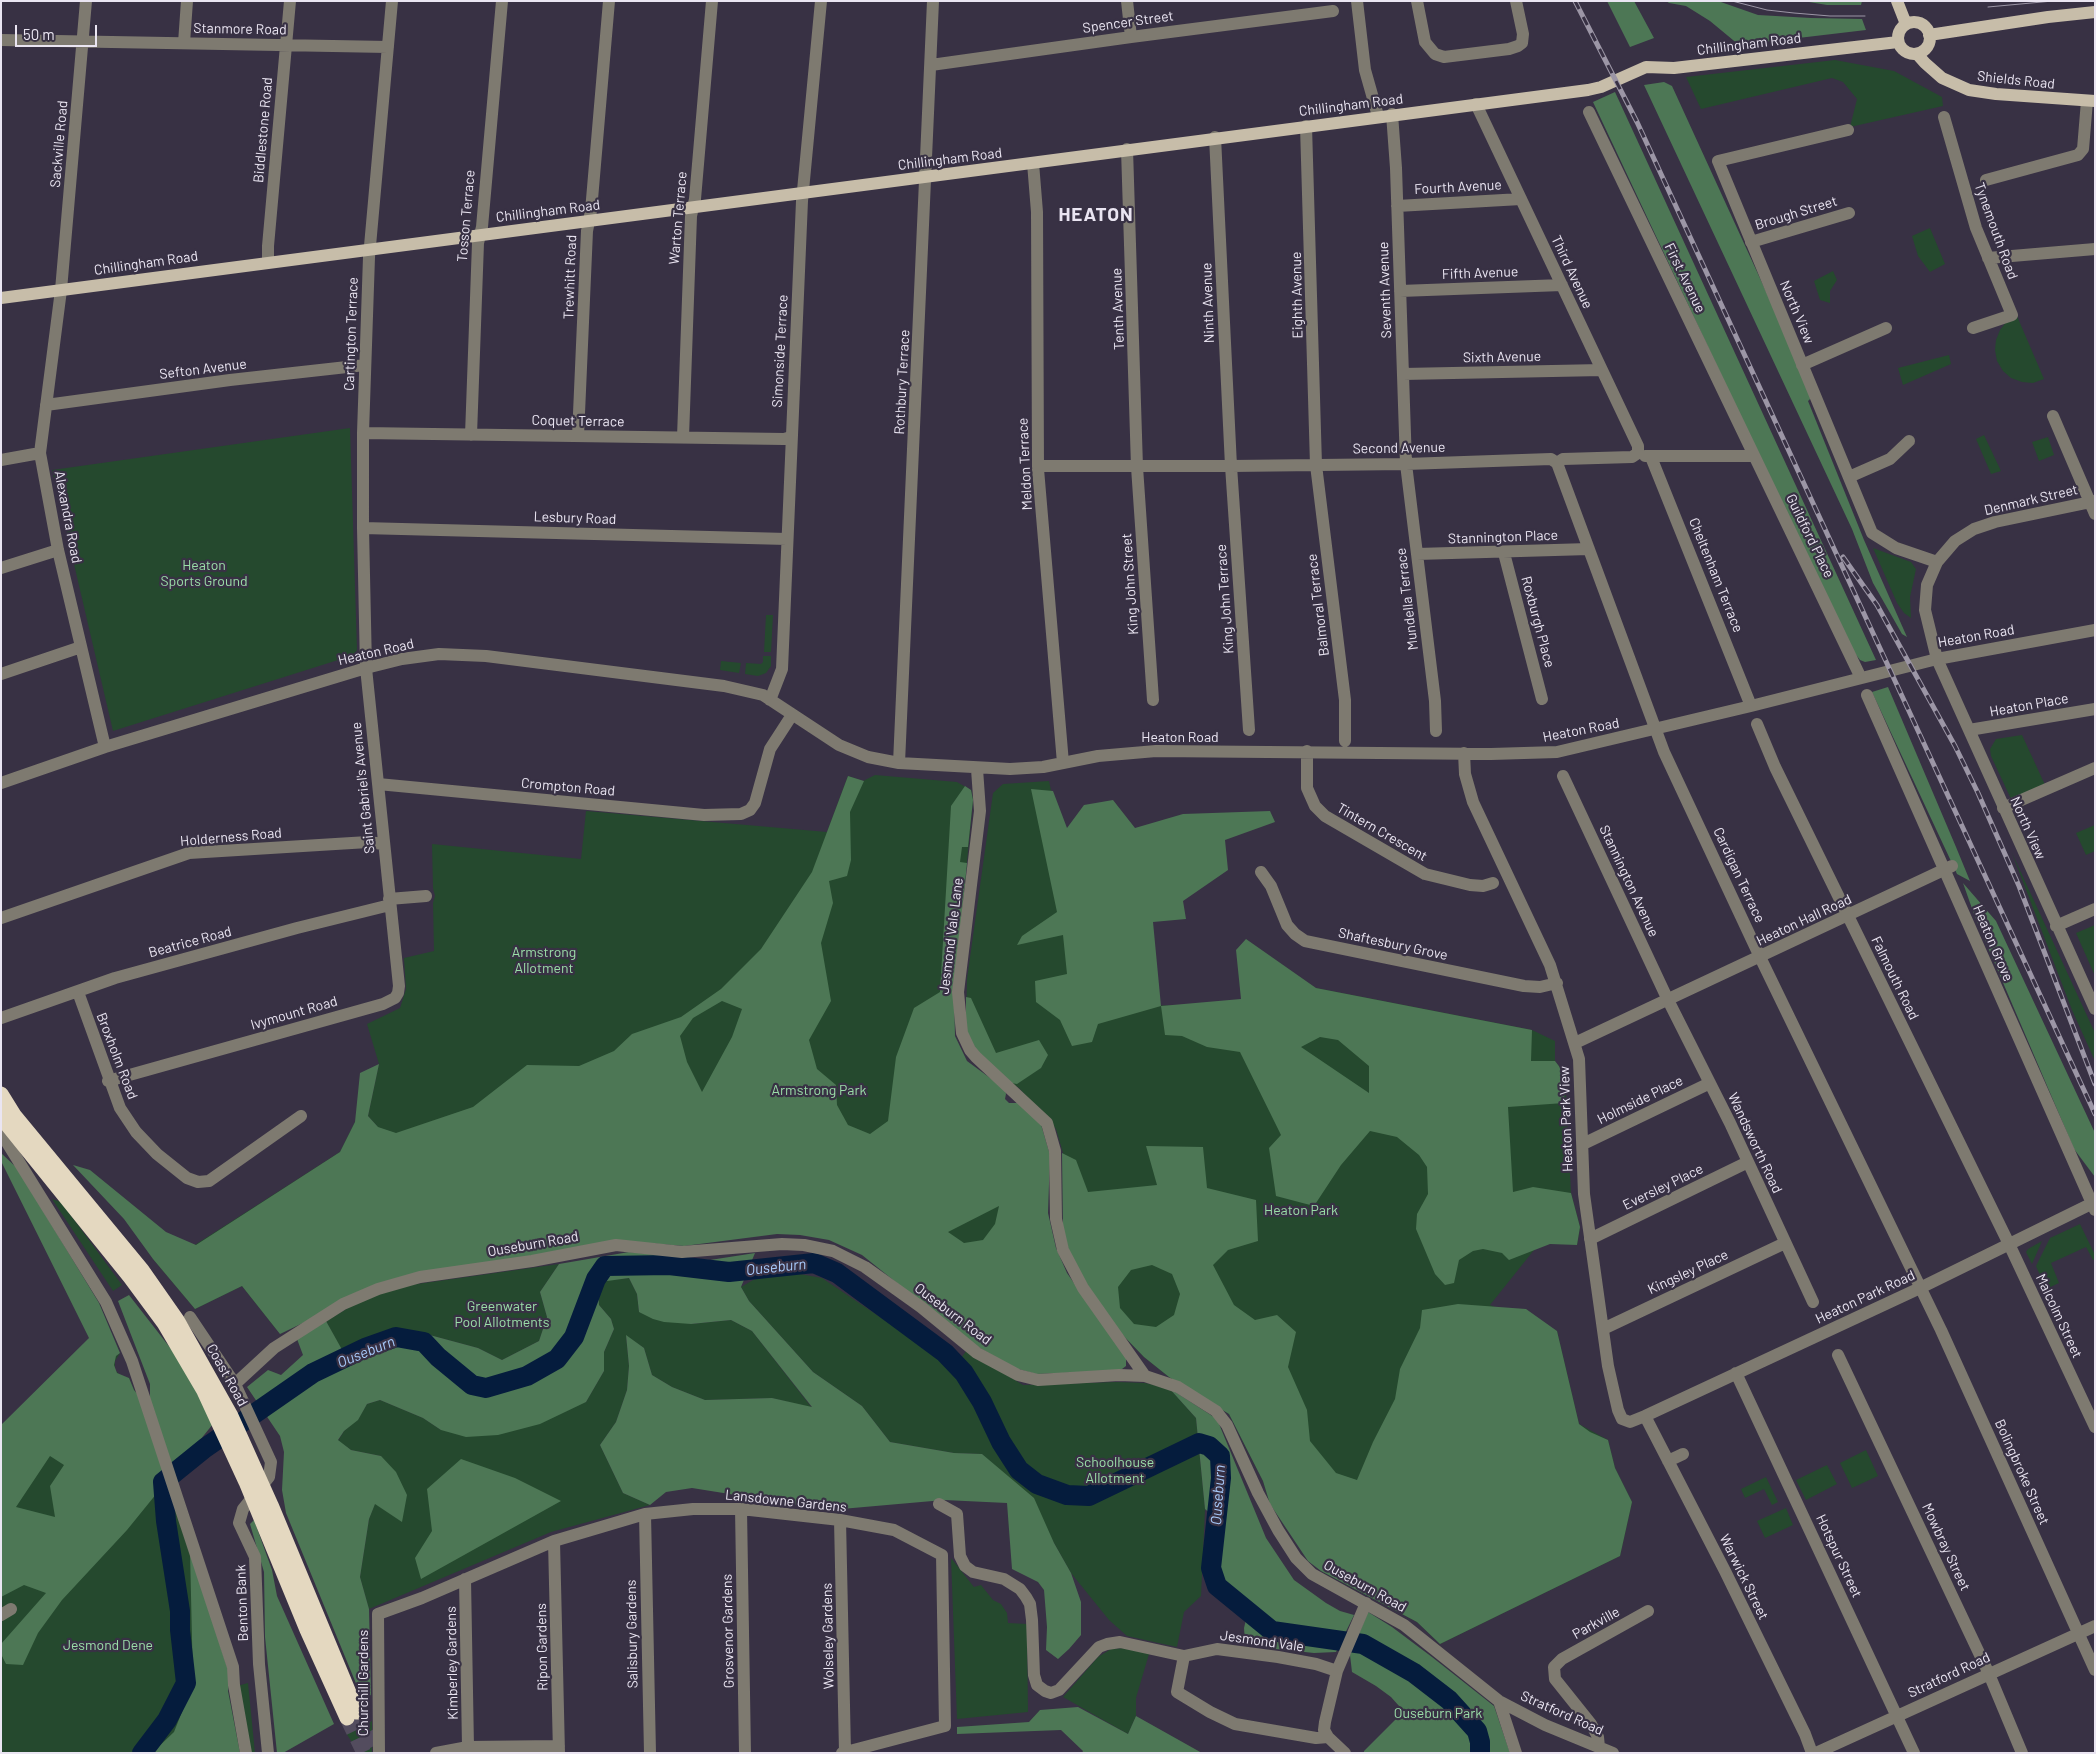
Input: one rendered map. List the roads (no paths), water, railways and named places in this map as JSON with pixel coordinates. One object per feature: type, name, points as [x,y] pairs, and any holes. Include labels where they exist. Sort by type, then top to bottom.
[{"type":"highway","name":"Coast Road","points":[[1,1094],[14,1115],[142,1270],[178,1320],[208,1386],[219,1420],[265,1509],[307,1630],[352,1715]]},
{"type":"highway","name":"Coast Road","points":[[2,1124],[130,1277],[208,1386]]},
{"type":"main road","points":[[1897,1],[1906,24]]},
{"type":"main road","points":[[1929,35],[2095,12]]},
{"type":"main road","points":[[1898,42],[1900,30],[1906,24],[1914,22],[1921,24],[1929,35],[1928,46],[1917,54]]},
{"type":"main road","name":"Chillingham Road","points":[[1,298],[1601,87],[1642,68],[1651,66],[1674,68],[1898,42]]},
{"type":"main road","name":"Shields Road","points":[[1898,42],[1905,52],[1917,54],[1938,75],[1969,90],[1996,94],[2091,101]]},
{"type":"street","name":"Sackville Road","points":[[62,290],[86,1]]},
{"type":"street","points":[[184,42],[187,1]]},
{"type":"street","name":"Biddlestone Road","points":[[268,262],[290,1]]},
{"type":"street","name":"Cartington Terrace","points":[[366,668],[363,528],[365,365],[370,249],[392,1]]},
{"type":"street","name":"Tosson Terrace","points":[[471,435],[478,243],[502,1]]},
{"type":"street","name":"Trewhitt Road","points":[[578,436],[587,231],[591,211],[610,1]]},
{"type":"street","name":"Warton Terrace","points":[[683,438],[693,208],[712,1]]},
{"type":"street","name":"Simonside Terrace","points":[[770,700],[782,669],[803,193],[821,1]]},
{"type":"street","name":"Rothbury Terrace","points":[[900,764],[927,177],[933,1]]},
{"type":"street","points":[[1126,1],[1131,36]]},
{"type":"street","points":[[1357,1],[1365,70],[1378,116]]},
{"type":"street","points":[[1417,1],[1425,42],[1435,54],[1444,57],[1510,49],[1522,43],[1524,34],[1516,1]]},
{"type":"street","name":"Spencer Street","points":[[931,65],[1131,36],[1331,11]]},
{"type":"street","name":"Stanmore Road","points":[[1,40],[388,47]]},
{"type":"street","points":[[1986,180],[2078,155],[2083,148],[2091,101]]},
{"type":"street","name":"Third Avenue","points":[[1476,104],[1638,446],[1638,453]]},
{"type":"street","name":"First Avenue","points":[[1589,112],[1754,456]]},
{"type":"street","name":"Seventh Avenue","points":[[1392,114],[1396,168],[1406,464]]},
{"type":"street","name":"Tynemouth Road","points":[[1944,117],[1960,178],[1976,228],[2012,315],[1973,328]]},
{"type":"street","name":"Eighth Avenue","points":[[1306,126],[1316,464]]},
{"type":"street","name":"North View","points":[[1848,130],[1718,161],[1872,533],[1896,548],[1937,562]]},
{"type":"street","name":"Ninth Avenue","points":[[1215,138],[1230,466]]},
{"type":"street","name":"Tenth Avenue","points":[[1127,150],[1137,467]]},
{"type":"street","name":"Meldon Terrace","points":[[1033,163],[1037,212],[1038,466],[1063,763]]},
{"type":"street","name":"Fourth Avenue","points":[[1397,206],[1521,199]]},
{"type":"street","name":"Brough Street","points":[[1751,242],[1848,213]]},
{"type":"street","points":[[1988,258],[2094,251]]},
{"type":"street","name":"Fifth Avenue","points":[[1400,291],[1562,285]]},
{"type":"street","name":"Alexandra Road","points":[[62,290],[40,453],[58,550],[105,747]]},
{"type":"street","points":[[1802,365],[1886,328]]},
{"type":"street","name":"Sefton Avenue","points":[[46,405],[230,380],[365,365]]},
{"type":"street","name":"Sixth Avenue","points":[[1403,374],[1602,370]]},
{"type":"street","points":[[2053,416],[2093,506]]},
{"type":"street","name":"Coquet Terrace","points":[[363,433],[784,439],[792,437]]},
{"type":"street","points":[[1849,477],[1890,459],[1909,441]]},
{"type":"street","points":[[1,460],[40,453]]},
{"type":"street","name":"Second Avenue","points":[[1038,466],[1137,467],[1406,464],[1551,459],[1557,463],[1563,459],[1632,457],[1638,453],[1646,457],[1754,456]]},
{"type":"street","name":"Guildford Place","points":[[1754,456],[1838,630],[1866,676]]},
{"type":"street","name":"Cheltenham Terrace","points":[[1651,457],[1751,706]]},
{"type":"street","name":"Cardigan Terrace","points":[[1557,463],[1654,728],[1760,957],[1920,1288]]},
{"type":"street","name":"Balmoral Terrace","points":[[1316,464],[1345,700],[1346,741]]},
{"type":"street","name":"Mundella Terrace","points":[[1406,464],[1435,701],[1436,731]]},
{"type":"street","name":"King John Terrace","points":[[1230,466],[1250,730]]},
{"type":"street","name":"King John Street","points":[[1137,467],[1153,700]]},
{"type":"street","name":"Denmark Street","points":[[1936,658],[1925,610],[1927,584],[1937,562],[1955,541],[1974,529],[1995,522],[2093,506]]},
{"type":"street","name":"Lesbury Road","points":[[363,528],[787,539]]},
{"type":"street","points":[[1,568],[58,550]]},
{"type":"street","name":"Stannington Place","points":[[1417,554],[1589,550]]},
{"type":"street","name":"Roxburgh Place","points":[[1504,552],[1542,699]]},
{"type":"street","name":"Heaton Road","points":[[1,783],[105,747],[366,668],[402,659],[439,654],[486,656],[724,686],[757,693],[849,750],[868,757],[900,764],[977,768],[1029,768],[1098,756],[1156,751],[1557,752],[1751,706],[1936,658],[2095,630]]},
{"type":"street","points":[[1,674],[81,647]]},
{"type":"street","name":"North View","points":[[1936,658],[2095,1009]]},
{"type":"street","name":"Saint Gabriel's Avenue","points":[[366,668],[389,902]]},
{"type":"street","name":"Heaton Grove","points":[[1868,695],[1949,867],[1976,943],[2094,1205]]},
{"type":"street","name":"Heaton Place","points":[[1969,730],[2095,709]]},
{"type":"street","name":"Crompton Road","points":[[378,784],[704,815],[741,814],[753,807],[759,794],[770,749],[792,715]]},
{"type":"street","name":"Falmouth Road","points":[[1758,724],[1775,767],[2009,1244]]},
{"type":"street","name":"Tintern Crescent","points":[[1307,751],[1308,788],[1316,806],[1325,816],[1425,874],[1470,885],[1483,886],[1493,883]]},
{"type":"street","name":"Heaton Park View","points":[[1464,753],[1465,774],[1473,802],[1539,941],[1557,984],[1575,1043],[1581,1075],[1584,1194],[1608,1366],[1619,1414],[1622,1419],[1630,1422],[1645,1416]]},
{"type":"street","name":"Jesmond Vale Lane","points":[[977,768],[980,811],[958,992],[962,1033],[976,1057],[1043,1118],[1050,1130],[1055,1151],[1056,1219],[1063,1250],[1083,1288],[1145,1376]]},
{"type":"street","points":[[2003,808],[2095,768]]},
{"type":"street","name":"Stannington Avenue","points":[[1562,776],[1667,998]]},
{"type":"street","name":"Holderness Road","points":[[1,918],[189,853],[368,842],[384,844]]},
{"type":"street","name":"Heaton Hall Road","points":[[1575,1043],[1667,998],[1760,957],[1949,867]]},
{"type":"street","name":"Shaftesbury Grove","points":[[1261,872],[1271,886],[1287,925],[1294,934],[1305,941],[1524,986],[1540,987],[1557,984]]},
{"type":"street","name":"Beatrice Road","points":[[1,1018],[115,978],[389,902],[426,896]]},
{"type":"street","name":"Ivymount Road","points":[[108,1080],[390,1001],[395,998],[399,986],[389,902]]},
{"type":"street","points":[[2056,926],[2095,909]]},
{"type":"street","name":"Broxholm Road","points":[[78,992],[108,1080],[120,1108],[136,1132],[157,1154],[187,1178],[198,1182],[209,1180],[301,1116]]},
{"type":"street","name":"Wandsworth Road","points":[[1667,998],[1748,1162],[1813,1302]]},
{"type":"street","name":"Holmside Place","points":[[1583,1144],[1710,1083]]},
{"type":"street","points":[[2,1124],[106,1302],[121,1334],[145,1397],[233,1666],[234,1685],[246,1753]]},
{"type":"street","name":"Eversley Place","points":[[1590,1239],[1748,1162]]},
{"type":"street","name":"Heaton Park Road","points":[[1645,1416],[2094,1205]]},
{"type":"street","name":"Kingsley Place","points":[[1603,1329],[1785,1243]]},
{"type":"street","name":"Ouseburn Road","points":[[235,1384],[258,1360],[278,1345],[343,1304],[370,1292],[420,1277],[532,1261],[616,1245],[682,1252],[782,1244],[820,1248],[844,1256],[865,1267],[920,1307],[965,1344],[1018,1375],[1038,1380],[1119,1375],[1145,1376],[1178,1387],[1216,1411],[1227,1425],[1265,1507],[1296,1558],[1312,1574],[1366,1603],[1413,1632],[1499,1701]]},
{"type":"street","name":"Malcolm Street","points":[[2009,1244],[2095,1427]]},
{"type":"street","name":"Bolingbroke Street","points":[[1920,1288],[2095,1670]]},
{"type":"street","name":"Benton Bank","points":[[190,1317],[235,1384],[270,1457],[271,1470],[265,1482],[242,1509],[239,1522],[255,1557],[259,1664],[268,1753]]},
{"type":"street","name":"Mowbray Street","points":[[1838,1355],[1990,1674],[2022,1753]]},
{"type":"street","name":"Hotspur Street","points":[[1736,1373],[1914,1753]]},
{"type":"street","name":"Warwick Street","points":[[1645,1416],[1805,1734],[1817,1752]]},
{"type":"street","points":[[1668,1461],[1683,1454]]},
{"type":"street","points":[[939,1504],[957,1514],[960,1556],[965,1566],[973,1572],[1004,1579],[1020,1589],[1030,1604],[1034,1675],[1037,1685],[1042,1690],[1051,1693],[1063,1687],[1096,1650],[1106,1644],[1120,1642],[1184,1656],[1177,1692],[1235,1724],[1316,1738],[1328,1737]]},
{"type":"street","name":"Lansdowne Gardens","points":[[378,1614],[554,1541],[645,1514],[693,1509],[741,1509],[840,1520],[894,1530],[942,1555],[945,1726],[888,1747]]},
{"type":"street","name":"Grosvenor Gardens","points":[[741,1509],[745,1753]]},
{"type":"street","name":"Salisbury Gardens","points":[[645,1514],[650,1753]]},
{"type":"street","name":"Wolseley Gardens","points":[[840,1520],[843,1752]]},
{"type":"street","name":"Ripon Gardens","points":[[554,1541],[559,1750]]},
{"type":"street","name":"Kimberley Gardens","points":[[465,1579],[468,1747]]},
{"type":"street","points":[[1345,1753],[1328,1737],[1324,1730],[1325,1722],[1337,1671],[1366,1603]]},
{"type":"street","name":"Parkville","points":[[1599,1747],[1598,1737],[1591,1724],[1555,1680],[1554,1667],[1559,1660],[1648,1611]]},
{"type":"street","name":"Churchill Gardens","points":[[378,1614],[379,1753]]},
{"type":"street","name":"Stratford Road","points":[[1817,1752],[2095,1626]]},
{"type":"street","name":"Jesmond Vale","points":[[1184,1656],[1210,1650],[1225,1650],[1316,1664],[1337,1671]]},
{"type":"street","points":[[1499,1701],[1516,1753]]},
{"type":"street","name":"Stratford Road","points":[[1499,1701],[1545,1725],[1612,1753]]},
{"type":"street","points":[[436,1753],[468,1747],[559,1750]]},
{"type":"street","points":[[843,1752],[888,1747]]},
{"type":"waterway","name":"Ouseburn","points":[[142,1753],[167,1720],[186,1683],[180,1630],[180,1611],[166,1521],[163,1482],[205,1448],[313,1373],[365,1348],[396,1337],[424,1342],[438,1357],[472,1385],[486,1388],[527,1376],[557,1359],[574,1337],[596,1279],[605,1266],[669,1265],[729,1272],[814,1263],[837,1273],[945,1353],[964,1373],[982,1402],[1001,1442],[1019,1470],[1037,1484],[1067,1495],[1089,1496],[1199,1443],[1209,1446],[1220,1456],[1221,1478],[1211,1568],[1217,1586],[1272,1631],[1363,1644],[1414,1673],[1449,1700],[1477,1731],[1480,1753]]},
{"type":"tunnel","points":[[357,1712],[378,1753]]},
{"type":"tunnel","points":[[347,1718],[364,1753]]},
{"type":"tram line","points":[[1732,1],[1767,10],[1830,16],[1865,16]]},
{"type":"tram line","points":[[1988,7],[2053,1]]},
{"type":"railway","points":[[1575,1],[1637,122],[2095,1114]]},
{"type":"railway","points":[[1843,557],[1877,605],[1955,746],[1978,793],[2019,886],[2095,1084]]},
{"type":"district","name":"HEATON","points":[[1096,215]]},
{"type":"park label","name":"Heaton Sports Ground","points":[[204,574]]},
{"type":"park label","name":"Armstrong Allotment","points":[[544,960]]},
{"type":"park label","name":"Armstrong Park","points":[[819,1090]]},
{"type":"park label","name":"Heaton Park","points":[[1301,1210]]},
{"type":"park label","name":"Greenwater Pool Allotments","points":[[502,1314]]},
{"type":"park label","name":"Schoolhouse Allotment","points":[[1115,1470]]},
{"type":"park label","name":"Jesmond Dene","points":[[108,1645]]},
{"type":"park label","name":"Ouseburn Park","points":[[1438,1713]]}]
